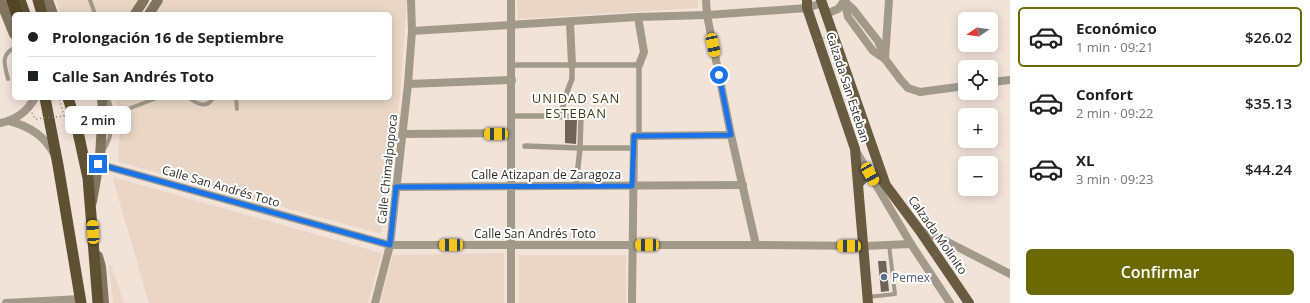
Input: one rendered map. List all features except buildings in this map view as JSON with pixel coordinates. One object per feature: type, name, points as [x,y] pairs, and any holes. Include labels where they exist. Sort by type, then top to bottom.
[{"type":"highway","points":[[12,0],[16,12]]},
{"type":"highway","points":[[20,0],[24,12]]},
{"type":"highway","points":[[38,0],[41,12]]},
{"type":"highway","points":[[45,100],[58,165],[80,301]]},
{"type":"highway","points":[[69,100],[86,163],[90,191],[98,303]]},
{"type":"main road","points":[[0,0],[12,29]]},
{"type":"main road","points":[[48,0],[52,12]]},
{"type":"main road","points":[[140,12],[144,0]]},
{"type":"main road","points":[[150,12],[158,0]]},
{"type":"main road","name":"Calzada San Esteban","points":[[821,1],[834,30],[885,183]]},
{"type":"main road","name":"Calzada San Esteban","points":[[807,4],[816,36],[855,149],[868,300]]},
{"type":"main road","points":[[816,36],[834,30]]},
{"type":"main road","points":[[91,208],[99,160],[103,109],[102,100]]},
{"type":"main road","points":[[859,183],[863,177],[874,174],[879,176],[885,183]]},
{"type":"main road","name":"Calzada Molinito","points":[[885,183],[969,303]]},
{"type":"main road","points":[[93,244],[99,258],[104,303]]},
{"type":"street","name":"Calle Chimalpopoca","points":[[375,303],[390,245],[408,84],[412,31],[411,0]]},
{"type":"street","points":[[511,0],[511,303]]},
{"type":"street","points":[[706,0],[707,15],[731,135],[756,245]]},
{"type":"street","points":[[844,0],[848,17],[873,51],[885,59],[908,88],[920,92],[958,87]]},
{"type":"street","points":[[826,14],[838,9],[844,0]]},
{"type":"street","points":[[885,59],[888,0]]},
{"type":"street","points":[[412,31],[570,22],[638,16],[707,15],[807,4],[821,1]]},
{"type":"street","points":[[638,16],[644,52],[639,65],[640,136]]},
{"type":"street","points":[[560,116],[572,79],[570,22]]},
{"type":"street","points":[[512,65],[639,65]]},
{"type":"street","points":[[408,84],[512,80]]},
{"type":"street","points":[[998,81],[1010,80]]},
{"type":"street","points":[[9,122],[22,114],[33,100]]},
{"type":"street","points":[[511,116],[581,116],[580,148],[576,186]]},
{"type":"street","points":[[0,123],[9,122],[23,125],[41,137],[51,150],[58,165]]},
{"type":"street","points":[[403,134],[511,133]]},
{"type":"street","points":[[632,303],[632,186],[634,136],[731,135]]},
{"type":"street","points":[[525,146],[633,148]]},
{"type":"street","points":[[855,149],[911,244],[950,303]]},
{"type":"street","name":"Calle San Andrés Toto","points":[[99,160],[390,245],[864,246],[911,244]]},
{"type":"street","name":"Calle Atizapan de Zaragoza","points":[[396,187],[743,185]]},
{"type":"street","points":[[920,231],[944,240],[1010,274]]},
{"type":"street","points":[[6,303],[80,301]]},
{"type":"lane","points":[[90,0],[94,12]]},
{"type":"lane","points":[[8,79],[4,56],[12,49]]},
{"type":"lane","points":[[99,160],[110,135],[112,108],[109,100]]},
{"type":"lane","points":[[112,114],[152,100]]},
{"type":"lane","points":[[192,100],[203,105],[208,104],[211,100]]},
{"type":"lane","points":[[236,100],[237,109]]},
{"type":"lane","points":[[868,300],[895,294],[889,245]]},
{"type":"path","points":[[816,36],[834,30]]},
{"type":"path","points":[[28,100],[35,119],[64,116],[60,100]]},
{"type":"path","points":[[932,257],[946,248]]},
{"type":"shaded area","points":[[56,0],[138,0],[130,12],[60,12]]},
{"type":"shaded area","points":[[164,0],[407,0],[400,97],[381,234],[118,162],[121,116],[115,100],[392,100],[392,12],[156,12]]},
{"type":"shaded area","points":[[517,0],[698,0],[698,8],[518,19]]},
{"type":"shaded area","points":[[113,177],[382,253],[368,303],[149,303]]},
{"type":"shaded area","points":[[504,253],[504,303],[380,303],[393,255]]},
{"type":"shaded area","points":[[519,255],[626,255],[626,303],[519,303]]},
{"type":"shaded area","points":[[111,265],[124,303],[113,303],[109,266]]},
{"type":"place","name":"Pemex","points":[[884,277]]},
{"type":"district","name":"UNIDAD SAN ESTEBAN","points":[[576,106]]},
{"type":"route","points":[[98,164],[390,245],[396,187],[632,186],[634,136],[731,135],[719,75]]}]
